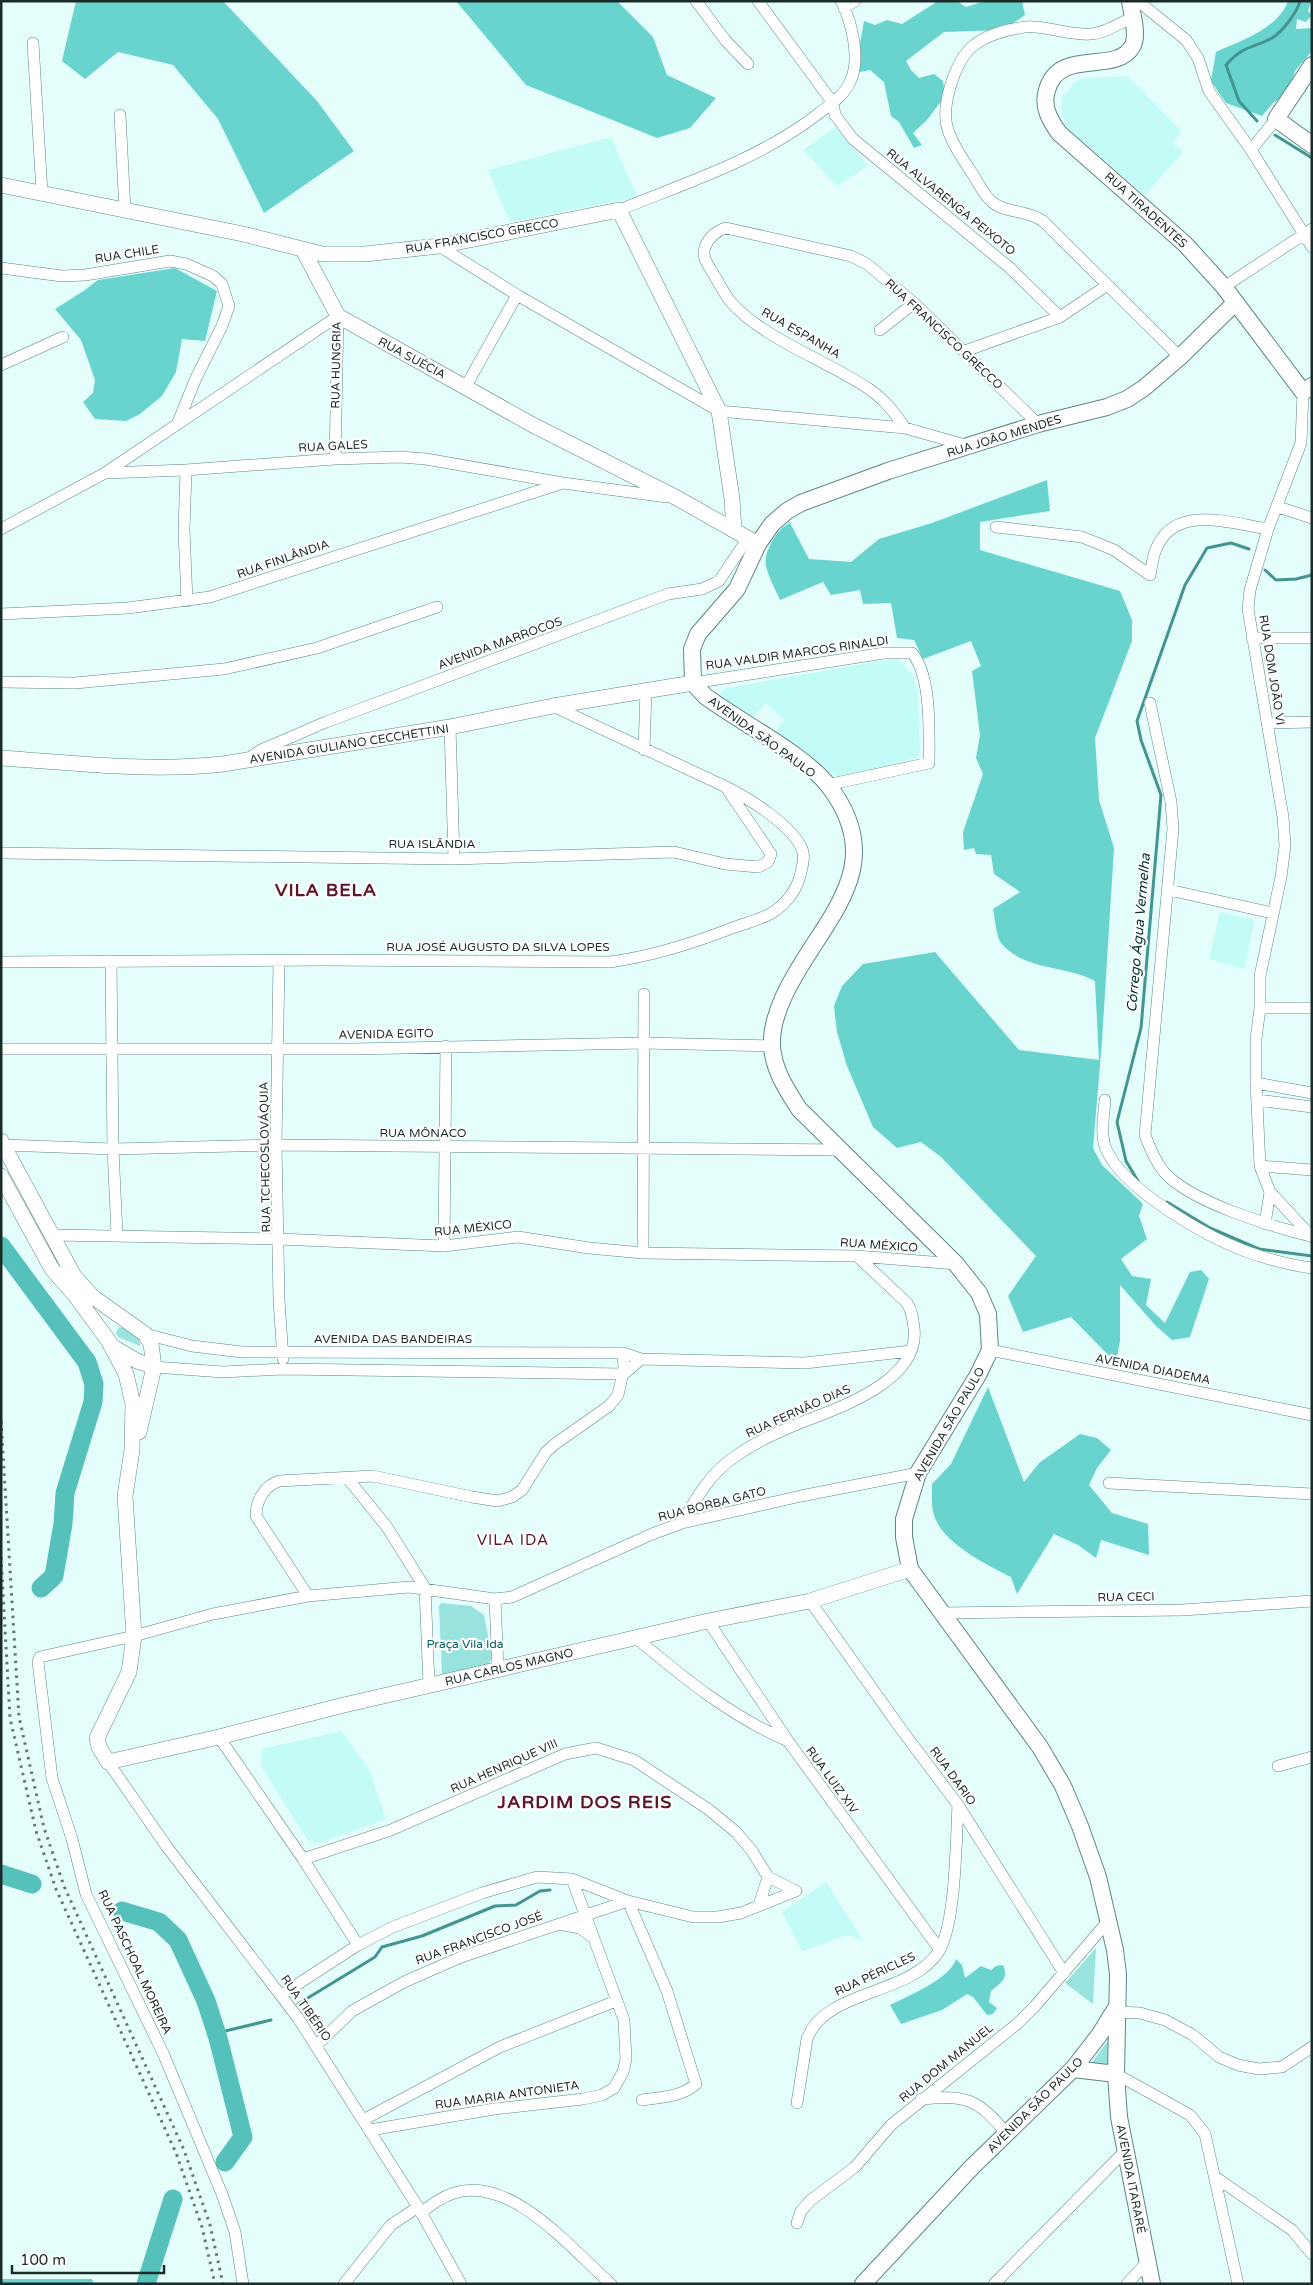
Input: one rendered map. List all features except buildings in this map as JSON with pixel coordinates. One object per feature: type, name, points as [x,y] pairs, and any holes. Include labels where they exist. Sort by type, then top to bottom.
[{"type":"main road","points":[[1130,1],[1132,18]]},
{"type":"main road","name":"RUA TIRADENTES","points":[[1132,18],[1135,38],[1133,46],[1127,53],[1120,58],[1074,64],[1064,68],[1054,78],[1048,87],[1045,98],[1046,110],[1051,122],[1059,133],[1185,244],[1224,287],[1307,389]]},
{"type":"main road","points":[[1309,74],[1274,120],[1312,145]]},
{"type":"main road","name":"RUA JOÃO MENDES","points":[[753,541],[787,510],[801,503],[888,472],[1038,424],[1099,409],[1127,399],[1144,388],[1180,357],[1236,303]]},
{"type":"main road","points":[[693,683],[692,649],[698,634],[738,589],[753,541]]},
{"type":"main road","name":"AVENIDA SÃO PAULO","points":[[693,683],[705,696],[785,750],[827,785],[851,828],[854,848],[853,869],[848,889],[788,988],[776,1014],[772,1046],[776,1066],[784,1085],[799,1109],[843,1150],[956,1264],[979,1293],[988,1314],[991,1332],[990,1350],[978,1375],[918,1473],[904,1519],[904,1538],[910,1569],[1040,1747],[1063,1786],[1080,1826],[1109,1920],[1118,1974],[1116,2010],[1073,2069],[1006,2133],[863,2284]]},
{"type":"main road","name":"AVENIDA ITARARÉ","points":[[1116,2010],[1116,2074],[1125,2151],[1152,2284]]},
{"type":"main road","points":[[1073,2069],[1116,2074]]},
{"type":"street","points":[[696,1],[726,41],[748,64]]},
{"type":"street","name":"RUA ALVARENGA PEIXOTO","points":[[758,1],[833,103],[835,115],[853,139],[1010,268],[1060,317]]},
{"type":"street","points":[[843,4],[855,1]]},
{"type":"street","points":[[1138,1],[1186,40],[1198,58],[1209,91],[1308,231],[1312,247]]},
{"type":"street","name":"RUA FRANCISCO GRECCO","points":[[1,185],[243,234],[322,254],[365,254],[439,246],[619,210],[762,151],[793,133],[833,103],[851,82],[854,60],[854,32],[843,4]]},
{"type":"street","points":[[1132,18],[1092,34],[1063,32],[1037,26],[999,32],[973,46],[963,59],[948,92],[946,112],[948,129],[962,159],[990,200],[1003,208],[1034,215],[1180,357]]},
{"type":"street","points":[[32,43],[42,193]]},
{"type":"street","points":[[120,115],[125,211]]},
{"type":"street","points":[[1251,150],[1274,120]]},
{"type":"street","points":[[619,210],[719,411],[732,499],[734,530]]},
{"type":"street","name":"RUA FRANCISCO GRECCO","points":[[726,228],[851,256],[867,264],[914,303],[966,351],[1038,424]]},
{"type":"street","name":"RUA ESPANHA","points":[[726,228],[717,230],[707,241],[703,251],[705,260],[730,300],[746,316],[770,332],[869,389],[886,402],[904,428]]},
{"type":"street","points":[[1224,287],[1308,231]]},
{"type":"street","points":[[439,246],[517,295],[719,411],[904,428],[970,446]]},
{"type":"street","name":"RUA HUNGRIA","points":[[303,250],[338,316],[335,459]]},
{"type":"street","name":"RUA CHILE","points":[[1,268],[62,276],[85,275],[170,261],[186,264],[213,276],[222,284],[229,306],[222,326],[196,378],[178,422]]},
{"type":"street","points":[[966,351],[1060,317],[1106,286]]},
{"type":"street","points":[[466,386],[517,295]]},
{"type":"street","points":[[880,330],[914,303]]},
{"type":"street","points":[[105,473],[178,422],[338,316]]},
{"type":"street","name":"RUA SUÉCIA","points":[[338,316],[531,424],[677,498],[753,541]]},
{"type":"street","points":[[1,366],[63,337]]},
{"type":"street","name":"RUA DOM JOÃO VI","points":[[1270,1192],[1260,1166],[1256,1039],[1260,1008],[1260,976],[1281,877],[1285,846],[1283,816],[1248,609],[1250,590],[1268,529],[1301,443],[1307,389]]},
{"type":"street","name":"RUA GALES","points":[[1,529],[105,473],[186,470],[335,459],[400,457],[426,459],[563,482],[677,498]]},
{"type":"street","points":[[186,470],[184,530],[187,601]]},
{"type":"street","name":"RUA FINLÂNDIA","points":[[1,614],[128,608],[187,601],[232,591],[563,482]]},
{"type":"street","points":[[1278,507],[1312,518]]},
{"type":"street","points":[[996,527],[1082,537],[1114,550],[1150,575],[1158,545],[1169,531],[1182,523],[1203,519],[1268,529]]},
{"type":"street","name":"AVENIDA MARROCOS","points":[[246,761],[262,750],[326,722],[668,594],[712,586],[727,573],[753,541]]},
{"type":"street","points":[[1,682],[75,683],[224,669],[317,648],[437,607]]},
{"type":"street","points":[[1252,638],[1312,638]]},
{"type":"street","name":"RUA VALDIR MARCOS RINALDI","points":[[693,683],[884,653],[912,653],[920,662],[929,711],[929,763],[827,785]]},
{"type":"street","name":"AVENIDA GIULIANO CECCHETTINI","points":[[1,758],[143,768],[186,768],[246,761],[450,727],[553,706],[693,683]]},
{"type":"street","points":[[644,750],[646,690]]},
{"type":"street","points":[[1150,703],[1171,802],[1173,829],[1169,890],[1144,1135],[1152,1156],[1165,1173],[1187,1190],[1265,1224],[1312,1237]]},
{"type":"street","name":"RUA JOSÉ AUGUSTO DA SILVA LOPES","points":[[1,962],[610,962],[643,958],[703,940],[771,914],[788,900],[798,886],[804,857],[801,846],[766,811],[745,796],[553,706]]},
{"type":"street","points":[[1266,723],[1312,722]]},
{"type":"street","points":[[450,727],[454,859]]},
{"type":"street","name":"RUA ISLÂNDIA","points":[[1,854],[454,859],[674,852],[725,864],[758,868],[765,866],[770,854],[724,786]]},
{"type":"street","points":[[1169,890],[1272,913]]},
{"type":"street","points":[[111,961],[113,1149],[117,1235]]},
{"type":"street","name":"RUA TCHECOSLOVÁQUIA","points":[[279,961],[276,1145],[279,1300],[283,1369]]},
{"type":"street","points":[[643,1253],[644,994]]},
{"type":"street","points":[[1260,1008],[1312,1008]]},
{"type":"street","name":"AVENIDA EGITO","points":[[1,1049],[354,1049],[643,1043],[772,1046]]},
{"type":"street","points":[[444,1246],[446,1046]]},
{"type":"street","points":[[1256,1083],[1312,1092]]},
{"type":"street","points":[[1105,1100],[1105,1147],[1114,1165],[1136,1187],[1201,1230],[1244,1251],[1283,1264],[1312,1268]]},
{"type":"street","points":[[1257,1100],[1312,1107]]},
{"type":"street","points":[[2,1143],[74,1276],[93,1297],[124,1321],[145,1334],[151,1344],[154,1367],[140,1429],[132,1450]]},
{"type":"street","name":"RUA MÔNACO","points":[[2,1143],[113,1149],[276,1145],[843,1150]]},
{"type":"street","points":[[1260,1166],[1312,1170]]},
{"type":"street","points":[[1,1176],[52,1269],[74,1294],[107,1340],[126,1374],[134,1404],[132,1450],[126,1496],[134,1636],[128,1672],[99,1734],[99,1747],[108,1762]]},
{"type":"street","points":[[1265,1224],[1270,1192]]},
{"type":"street","points":[[1270,1192],[1312,1237]]},
{"type":"street","name":"RUA MÉXICO","points":[[52,1235],[279,1238],[444,1246],[518,1237],[589,1248],[643,1253],[857,1256],[956,1264]]},
{"type":"street","points":[[857,1256],[910,1307],[915,1333],[911,1351]]},
{"type":"street","points":[[107,1340],[107,1324],[118,1319],[124,1321]]},
{"type":"street","name":"AVENIDA DAS BANDEIRAS","points":[[145,1334],[213,1349],[282,1353],[623,1354],[641,1359],[805,1363],[911,1351]]},
{"type":"street","points":[[107,1340],[131,1358],[154,1367],[223,1372],[283,1369],[624,1374],[641,1359]]},
{"type":"street","name":"AVENIDA DIADEMA","points":[[990,1350],[1312,1415]]},
{"type":"street","name":"RUA FERNÃO DIAS","points":[[682,1523],[696,1498],[715,1472],[735,1456],[763,1440],[861,1398],[892,1376],[911,1351]]},
{"type":"street","points":[[446,1371],[448,1353]]},
{"type":"street","points":[[308,1596],[259,1523],[257,1504],[266,1488],[279,1481],[348,1479],[368,1476],[386,1477],[472,1497],[498,1501],[512,1497],[522,1490],[546,1452],[609,1406],[618,1395],[624,1374],[623,1354]]},
{"type":"street","name":"RUA BORBA GATO","points":[[495,1600],[512,1597],[652,1534],[682,1523],[801,1496],[918,1473]]},
{"type":"street","points":[[348,1479],[387,1527],[425,1588],[429,1685]]},
{"type":"street","points":[[1109,1483],[1312,1494]]},
{"type":"street","name":"RUA CARLOS MAGNO","points":[[108,1762],[219,1737],[429,1685],[708,1621],[810,1601],[910,1569]]},
{"type":"street","points":[[134,1636],[213,1614],[308,1596],[408,1587],[425,1588],[495,1600],[498,1670]]},
{"type":"street","name":"RUA DARIO","points":[[810,1601],[901,1729],[958,1804],[1064,1973]]},
{"type":"street","name":"RUA CECI","points":[[941,1613],[1184,1610],[1312,1601]]},
{"type":"street","name":"RUA LUIZ XIV","points":[[708,1621],[788,1741],[940,1950]]},
{"type":"street","name":"RUA PASCHOAL MOREIRA","points":[[134,1636],[42,1656],[38,1659],[52,1778],[72,1839],[86,1894],[163,2053],[220,2188],[235,2232],[243,2284]]},
{"type":"street","points":[[636,1638],[725,1709],[758,1728],[788,1741]]},
{"type":"street","points":[[219,1737],[303,1859],[358,1945]]},
{"type":"street","name":"RUA HENRIQUE VIII","points":[[303,1859],[391,1830],[565,1754],[596,1748],[634,1760],[708,1809],[736,1832],[752,1851],[768,1877]]},
{"type":"street","points":[[1278,1766],[1312,1756]]},
{"type":"street","name":"RUA TIBÉRIO","points":[[108,1762],[172,1854],[282,1995],[370,2130],[461,2284]]},
{"type":"street","points":[[940,1950],[951,1908],[958,1804]]},
{"type":"street","points":[[282,1995],[358,1945],[393,1927],[482,1893],[537,1877],[572,1879],[628,1901],[693,1917],[718,1917],[741,1914],[796,1891],[768,1877],[759,1905]]},
{"type":"street","points":[[363,2120],[500,2047],[616,2001],[572,1879]]},
{"type":"street","points":[[628,1901],[667,1991],[696,2084],[689,2091],[681,2094],[642,2100]]},
{"type":"street","name":"RUA FRANCISCO JOSÉ","points":[[316,2046],[352,2011],[378,1994],[435,1967],[584,1914],[628,1901]]},
{"type":"street","name":"RUA DOM MANUEL","points":[[797,2223],[801,2211],[811,2200],[855,2167],[891,2125],[921,2099],[1017,2024],[1109,1920]]},
{"type":"street","points":[[557,1924],[580,1928],[594,1938]]},
{"type":"street","name":"RUA PÉRICLES","points":[[796,2103],[806,2039],[810,2029],[832,2010],[921,1969],[940,1950]]},
{"type":"street","name":"RUA MARIA ANTONIETA","points":[[370,2130],[502,2108],[602,2095],[614,2088],[623,2072],[626,2059],[624,2020],[616,2001]]},
{"type":"street","points":[[1116,2010],[1140,2013],[1165,2020],[1193,2035],[1219,2057],[1238,2065],[1252,2068],[1282,2067],[1312,2047]]},
{"type":"street","points":[[1116,2074],[1190,2115],[1205,2134],[1238,2284]]},
{"type":"street","points":[[921,2099],[954,2096],[971,2101],[982,2107],[1006,2133]]},
{"type":"street","points":[[994,2284],[1125,2151]]},
{"type":"street","points":[[1215,2177],[1292,2230],[1312,2254]]},
{"type":"street","points":[[344,2284],[391,2225],[444,2197],[464,2191],[485,2192],[505,2197],[532,2213],[611,2284]]},
{"type":"street","points":[[1127,2284],[1147,2262]]},
{"type":"shaded area","points":[[76,1],[223,1],[317,101],[354,151],[264,213],[218,119],[173,65],[118,52],[85,79],[62,61]]},
{"type":"shaded area","points":[[456,1],[617,1],[653,37],[667,75],[716,98],[690,128],[657,138],[526,85]]},
{"type":"shaded area","points":[[938,1],[957,1],[966,7],[985,1],[1022,1],[1025,15],[1003,30],[944,32],[906,61],[919,78],[934,74],[943,81],[945,96],[927,120],[913,133],[922,145],[914,148],[899,122],[891,116],[884,82],[870,70],[855,73],[864,21],[875,25],[887,20],[902,24]]},
{"type":"shaded area","points":[[1288,1],[1311,1],[1308,11],[1312,15],[1306,22],[1297,19],[1296,29],[1312,28],[1312,51],[1295,71],[1291,84],[1280,99],[1273,103],[1262,116],[1226,103],[1211,81],[1216,52],[1267,27],[1283,11]]},
{"type":"shaded area","points":[[1128,76],[1181,131],[1173,143],[1183,152],[1145,195],[1066,127],[1061,108],[1062,98],[1076,81],[1085,78]]},
{"type":"shaded area","points":[[836,127],[868,166],[837,186],[803,150]]},
{"type":"shaded area","points":[[611,137],[637,197],[510,222],[488,170]]},
{"type":"shaded area","points":[[175,268],[217,291],[205,341],[182,339],[176,372],[162,396],[140,414],[126,421],[95,419],[83,402],[93,393],[95,380],[81,340],[55,309],[98,280]]},
{"type":"shaded area","points":[[1047,480],[1050,511],[980,522],[980,550],[1120,591],[1132,620],[1132,641],[1095,738],[1099,800],[1114,848],[1102,1041],[1093,1148],[1102,1165],[1143,1204],[1139,1216],[1147,1239],[1121,1259],[1132,1276],[1151,1279],[1146,1305],[1165,1323],[1190,1272],[1201,1270],[1209,1279],[1190,1337],[1172,1340],[1156,1326],[1120,1285],[1120,1341],[1116,1363],[1071,1317],[1023,1332],[1008,1296],[1036,1256],[941,1157],[921,1142],[897,1148],[873,1127],[847,1066],[837,1032],[834,1006],[842,986],[863,964],[935,952],[1019,1050],[1099,1060],[1095,981],[1071,972],[1033,963],[1010,952],[1001,943],[993,909],[1020,892],[994,874],[991,855],[976,854],[974,848],[964,850],[963,832],[983,774],[976,758],[980,735],[972,671],[981,666],[971,641],[923,659],[914,640],[897,638],[891,603],[863,604],[860,590],[831,595],[823,582],[780,600],[766,566],[767,554],[772,542],[780,530],[790,523],[809,559],[851,562],[879,539],[932,523]]},
{"type":"shaded area","points":[[897,658],[912,674],[918,692],[920,751],[917,758],[837,777],[776,731],[784,720],[766,703],[754,716],[722,701],[720,694],[726,688]]},
{"type":"shaded area","points":[[1220,912],[1255,920],[1244,969],[1209,959]]},
{"type":"shaded area","points":[[988,1387],[1024,1482],[1039,1463],[1080,1434],[1097,1438],[1111,1450],[1097,1468],[1089,1485],[1112,1513],[1148,1524],[1149,1555],[1101,1540],[1096,1558],[1078,1545],[1054,1534],[1017,1594],[1011,1577],[966,1552],[946,1535],[934,1515],[932,1484],[951,1464]]},
{"type":"shaded area","points":[[341,1731],[369,1769],[386,1819],[316,1844],[307,1839],[261,1766],[262,1749]]},
{"type":"shaded area","points":[[826,1882],[863,1940],[847,1935],[802,1951],[782,1912]]},
{"type":"shaded area","points":[[956,1959],[962,1965],[965,1978],[981,1966],[991,1970],[996,1966],[1003,1965],[1005,1974],[1003,1980],[991,1991],[989,2002],[997,2008],[993,2014],[987,2015],[973,1997],[967,1994],[942,2010],[901,2024],[890,2005],[937,1980],[946,1973]]},
{"type":"shaded area","points":[[1,2279],[92,2279],[94,2284],[1,2284]]},
{"type":"green space","points":[[119,1327],[130,1331],[136,1336],[140,1346],[118,1337],[116,1333]]},
{"type":"green space","name":"Praça Vila Ida","points":[[441,1603],[471,1606],[484,1615],[492,1657],[488,1667],[465,1674],[442,1675],[439,1606]]},
{"type":"green space","points":[[1096,1948],[1093,2004],[1065,1983]]},
{"type":"green space","points":[[1109,2039],[1112,2067],[1089,2067]]},
{"type":"waterway","name":"Córrego Água Vermelha","points":[[1257,121],[1239,101],[1226,65],[1238,54],[1276,35],[1292,16],[1300,1]]},
{"type":"waterway","name":"Córrego Água Vermelha","points":[[1275,135],[1312,158]]},
{"type":"waterway","name":"Córrego Água Vermelha","points":[[1138,1181],[1126,1161],[1117,1122],[1141,1028],[1161,795],[1141,740],[1137,721],[1185,585],[1207,548],[1231,543],[1249,549]]},
{"type":"waterway","name":"Córrego Água Vermelha","points":[[1265,570],[1276,580],[1296,579],[1312,575]]},
{"type":"waterway","name":"Córrego Água Vermelha","points":[[1167,1202],[1210,1228],[1259,1249],[1312,1256]]},
{"type":"waterway","points":[[1,1246],[87,1362],[94,1384],[93,1402],[65,1493],[63,1524],[54,1576],[41,1588]]},
{"type":"waterway","points":[[1,1874],[32,1884]]},
{"type":"waterway","points":[[298,2004],[375,1957],[382,1947],[422,1936],[495,1906],[516,1905],[540,1891],[550,1890]]},
{"type":"waterway","points":[[122,1911],[159,1922],[178,1940],[206,2001],[218,2038],[243,2137],[225,2162]]},
{"type":"waterway","points":[[217,2033],[271,2020]]},
{"type":"waterway","points":[[146,2284],[173,2199]]},
{"type":"railway","points":[[1,1421],[19,1717],[44,1828],[64,1886],[184,2150],[210,2225],[223,2284]]},
{"type":"railway","points":[[1,1557],[10,1718],[36,1831],[56,1889],[176,2153],[202,2227],[215,2284]]},
{"type":"district","name":"VILA BELA","points":[[326,890]]},
{"type":"district","name":"VILA IDA","points":[[513,1540]]},
{"type":"district","name":"JARDIM DOS REIS","points":[[585,1802]]}]
